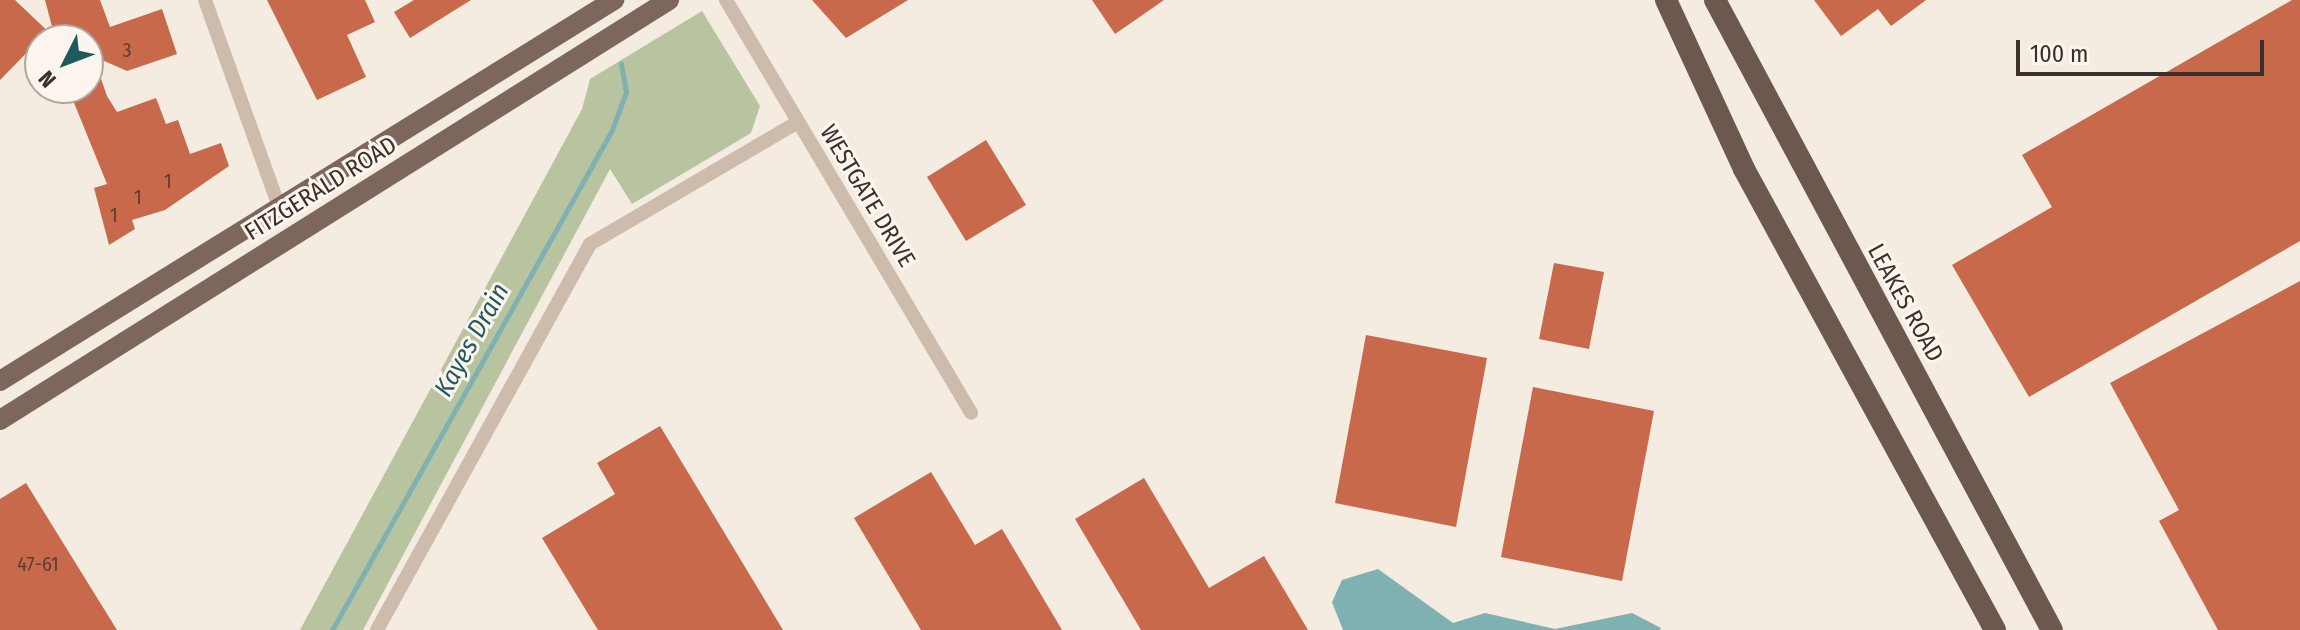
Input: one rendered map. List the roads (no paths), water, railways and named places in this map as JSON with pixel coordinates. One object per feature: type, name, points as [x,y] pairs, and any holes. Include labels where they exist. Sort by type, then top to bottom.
[{"type":"highway","points":[[1666,0],[1744,169],[1995,630]]},
{"type":"highway","name":"LEAKES ROAD","points":[[1715,0],[2052,630]]},
{"type":"main road","name":"FITZGERALD ROAD","points":[[0,381],[614,0]]},
{"type":"main road","name":"FITZGERALD ROAD","points":[[0,420],[669,0]]},
{"type":"street","points":[[205,0],[280,209]]},
{"type":"street","name":"WESTGATE DRIVE","points":[[726,0],[971,413]]},
{"type":"street","points":[[377,630],[590,244],[798,122]]},
{"type":"water","points":[[1378,569],[1453,623],[1485,613],[1555,629],[1632,613],[1661,628],[1660,630],[1343,630],[1332,602],[1342,580]]},
{"type":"waterway","name":"Kayes Drain","points":[[332,630],[612,130],[626,92],[621,63]]}]
